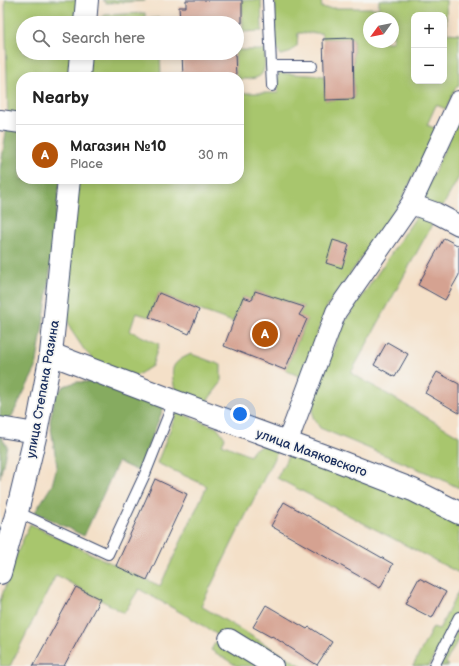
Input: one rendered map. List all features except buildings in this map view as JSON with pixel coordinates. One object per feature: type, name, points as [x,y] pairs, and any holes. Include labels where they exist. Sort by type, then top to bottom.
[{"type":"main road","points":[[86,16],[87,0]]},
{"type":"main road","points":[[80,72],[81,60]]},
{"type":"main road","name":"улица Степана Разина","points":[[0,573],[17,512],[36,433],[51,354],[68,184]]},
{"type":"main road","name":"улица Маяковского","points":[[51,354],[413,490],[459,513]]},
{"type":"street","points":[[287,443],[336,312],[411,204],[459,101]]},
{"type":"street","points":[[0,120],[16,122]]},
{"type":"street","points":[[411,204],[436,213],[459,225]]},
{"type":"street","points":[[0,427],[36,433]]},
{"type":"street","points":[[229,639],[272,666]]},
{"type":"lane","points":[[268,0],[272,86]]},
{"type":"lane","points":[[271,66],[312,66]]},
{"type":"lane","points":[[17,512],[108,554],[145,474],[174,401]]},
{"type":"lane","points":[[434,666],[459,617]]},
{"type":"green space","points":[[5,0],[79,0],[78,16],[16,16],[16,60],[72,60],[71,72],[16,72],[16,116],[8,115]]},
{"type":"green space","points":[[103,0],[145,0],[145,1],[106,3]]},
{"type":"green space","points":[[242,0],[261,0],[262,31],[244,32],[244,16],[242,16]]},
{"type":"green space","points":[[275,0],[321,0],[322,8],[379,8],[379,0],[446,0],[446,12],[411,12],[411,84],[447,84],[447,33],[459,34],[459,85],[455,89],[446,109],[436,105],[427,125],[437,129],[401,201],[327,307],[301,377],[285,370],[307,320],[299,315],[304,307],[255,291],[252,300],[243,297],[233,322],[199,310],[159,293],[149,317],[136,313],[130,331],[159,344],[152,366],[136,376],[97,363],[85,351],[71,330],[64,308],[76,184],[244,184],[244,93],[278,93],[278,73],[324,76],[325,100],[354,99],[353,38],[323,39],[321,33],[298,33],[297,46],[289,53],[281,55],[276,49]]},
{"type":"green space","points":[[145,13],[145,16],[104,16]]},
{"type":"green space","points":[[244,50],[265,50],[264,70],[259,77],[244,79],[244,72],[236,72],[235,60],[244,60]]},
{"type":"green space","points":[[89,60],[160,60],[161,72],[88,72]]},
{"type":"green space","points":[[459,117],[459,177],[443,206],[421,202]]},
{"type":"green space","points":[[7,126],[16,127],[16,184],[59,184],[47,299],[36,368],[11,418],[0,421],[0,170]]},
{"type":"green space","points":[[418,214],[435,219],[351,373],[459,436],[459,488],[437,477],[320,428],[313,417],[313,400],[344,323]]},
{"type":"green space","points":[[191,354],[221,365],[221,383],[207,401],[175,391],[173,368],[175,364]]},
{"type":"green space","points":[[76,382],[93,382],[164,407],[138,471],[118,462],[84,536],[35,512],[52,485],[57,466],[50,422],[55,396],[64,386]]},
{"type":"green space","points":[[177,412],[218,428],[225,438],[222,444],[250,456],[253,450],[264,445],[278,450],[201,606],[302,666],[237,666],[211,650],[219,636],[139,589],[124,613],[56,575],[10,666],[0,666],[0,601],[17,553],[30,524],[160,586],[207,486],[157,463]]},
{"type":"green space","points":[[0,435],[7,446],[0,478]]},
{"type":"green space","points":[[289,454],[380,485],[459,523],[459,573],[277,478]]},
{"type":"green space","points":[[459,590],[459,608],[429,666],[413,666],[433,627],[439,629]]},
{"type":"green space","points":[[459,626],[459,638],[446,662],[449,666],[439,666]]},
{"type":"place","name":"Магазин №10","points":[[265,334]]}]
